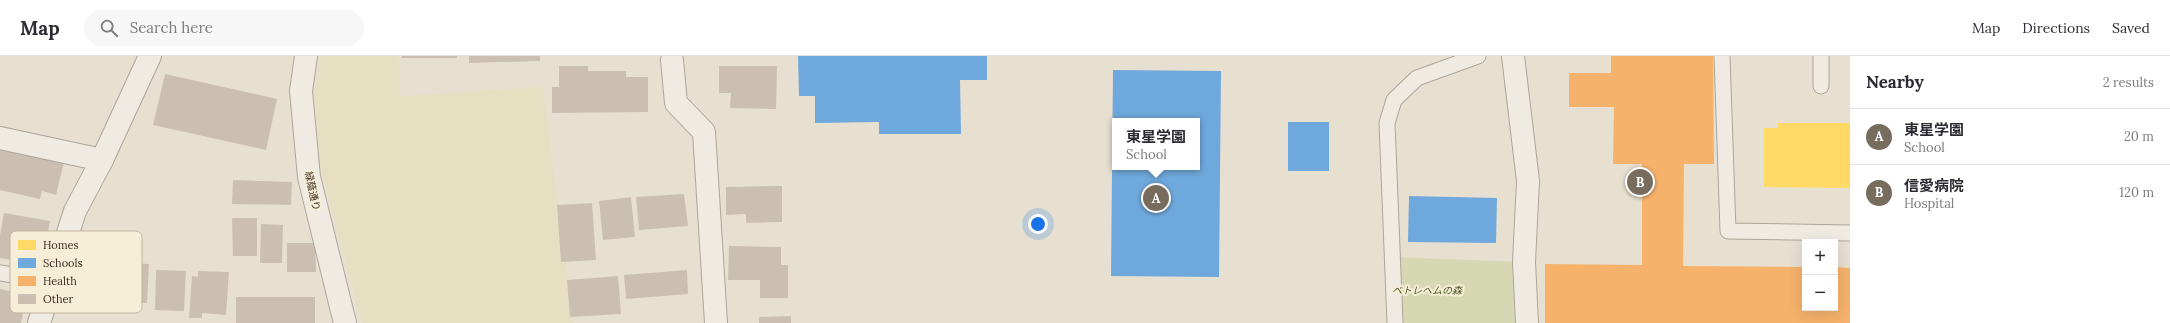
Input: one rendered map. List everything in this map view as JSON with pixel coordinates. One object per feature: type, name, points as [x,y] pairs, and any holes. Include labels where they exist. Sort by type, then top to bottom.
[{"type":"street","points":[[68,231],[75,211],[102,160],[150,56]]},
{"type":"street","name":"緑蔭通り","points":[[306,56],[301,91],[309,177],[344,323]]},
{"type":"street","points":[[1513,56],[1528,181],[1524,262],[1527,323]]},
{"type":"street","points":[[672,60],[676,102],[704,132],[716,323]]},
{"type":"street","points":[[0,138],[102,160]]},
{"type":"street","points":[[39,323],[42,313]]},
{"type":"lane","points":[[1396,323],[1386,122],[1394,100],[1417,78],[1478,56]]},
{"type":"lane","points":[[1722,56],[1728,231],[1850,233]]},
{"type":"lane","points":[[1821,56],[1821,86]]},
{"type":"lane","points":[[0,273],[10,275]]},
{"type":"shaded area","points":[[321,56],[399,56],[400,96],[543,87],[573,323],[362,323],[320,166],[314,93]]},
{"type":"green space","name":"ベトレヘムの森","points":[[1392,257],[1524,262],[1527,323],[1395,323]]},
{"type":"building: Homes","points":[[1778,123],[1850,123],[1850,188],[1764,187],[1764,128],[1778,128]]},
{"type":"building: Schools","points":[[798,56],[987,56],[987,80],[960,80],[961,134],[879,134],[879,122],[815,123],[815,96],[799,96]]},
{"type":"building: Schools","points":[[1113,70],[1221,71],[1219,277],[1111,276],[1112,170],[1200,170],[1200,118],[1113,118]]},
{"type":"building: Schools","points":[[1288,122],[1329,122],[1329,171],[1288,171]]},
{"type":"building: Schools","points":[[1409,196],[1497,198],[1496,243],[1408,242]]},
{"type":"building: Health","points":[[1611,56],[1713,56],[1714,164],[1684,164],[1683,266],[1802,267],[1802,311],[1838,311],[1838,267],[1850,268],[1850,323],[1545,323],[1545,264],[1642,265],[1642,164],[1613,164],[1614,107],[1569,107],[1569,73],[1611,73]]},
{"type":"building: Other","points":[[402,56],[457,56],[457,58],[402,58]]},
{"type":"building: Other","points":[[469,56],[540,56],[540,61],[469,63]]},
{"type":"building: Other","points":[[559,66],[588,66],[588,71],[626,71],[626,77],[648,77],[648,112],[552,113],[552,87],[559,87]]},
{"type":"building: Other","points":[[719,66],[777,66],[776,109],[730,108],[731,93],[719,93]]},
{"type":"building: Other","points":[[165,74],[277,99],[266,150],[153,125]]},
{"type":"building: Other","points":[[0,148],[64,162],[56,195],[42,191],[40,199],[0,190]]},
{"type":"building: Other","points":[[233,180],[292,182],[291,205],[232,204]]},
{"type":"building: Other","points":[[782,186],[782,222],[746,223],[746,214],[726,215],[726,187]]},
{"type":"building: Other","points":[[684,194],[688,226],[639,230],[636,197]]},
{"type":"building: Other","points":[[631,197],[635,237],[603,240],[599,201]]},
{"type":"building: Other","points":[[592,203],[596,260],[561,262],[557,205]]},
{"type":"building: Other","points":[[4,213],[50,221],[48,231],[10,231],[10,260],[0,258],[0,235]]},
{"type":"building: Other","points":[[232,218],[257,218],[257,256],[233,256]]},
{"type":"building: Other","points":[[261,224],[283,225],[282,263],[260,263]]},
{"type":"building: Other","points":[[287,243],[315,243],[316,272],[287,272]]},
{"type":"building: Other","points":[[729,246],[781,247],[781,265],[788,265],[788,298],[760,298],[760,280],[728,280]]},
{"type":"building: Other","points":[[142,264],[149,264],[147,303],[142,303]]},
{"type":"building: Other","points":[[156,270],[186,271],[184,311],[155,310]]},
{"type":"building: Other","points":[[687,270],[688,294],[626,299],[624,275]]},
{"type":"building: Other","points":[[198,271],[229,272],[226,315],[202,313],[202,318],[189,318],[192,276],[198,277]]},
{"type":"building: Other","points":[[618,276],[621,314],[570,317],[567,280]]},
{"type":"building: Other","points":[[0,289],[10,291],[10,313],[23,313],[21,323],[0,323]]},
{"type":"building: Other","points":[[236,297],[315,297],[315,323],[236,323]]},
{"type":"building: Other","points":[[791,316],[791,323],[759,323],[759,317]]},
{"type":"place","name":"信愛病院","points":[[1640,182]]},
{"type":"place","name":"東星学園","points":[[1156,198]]}]
